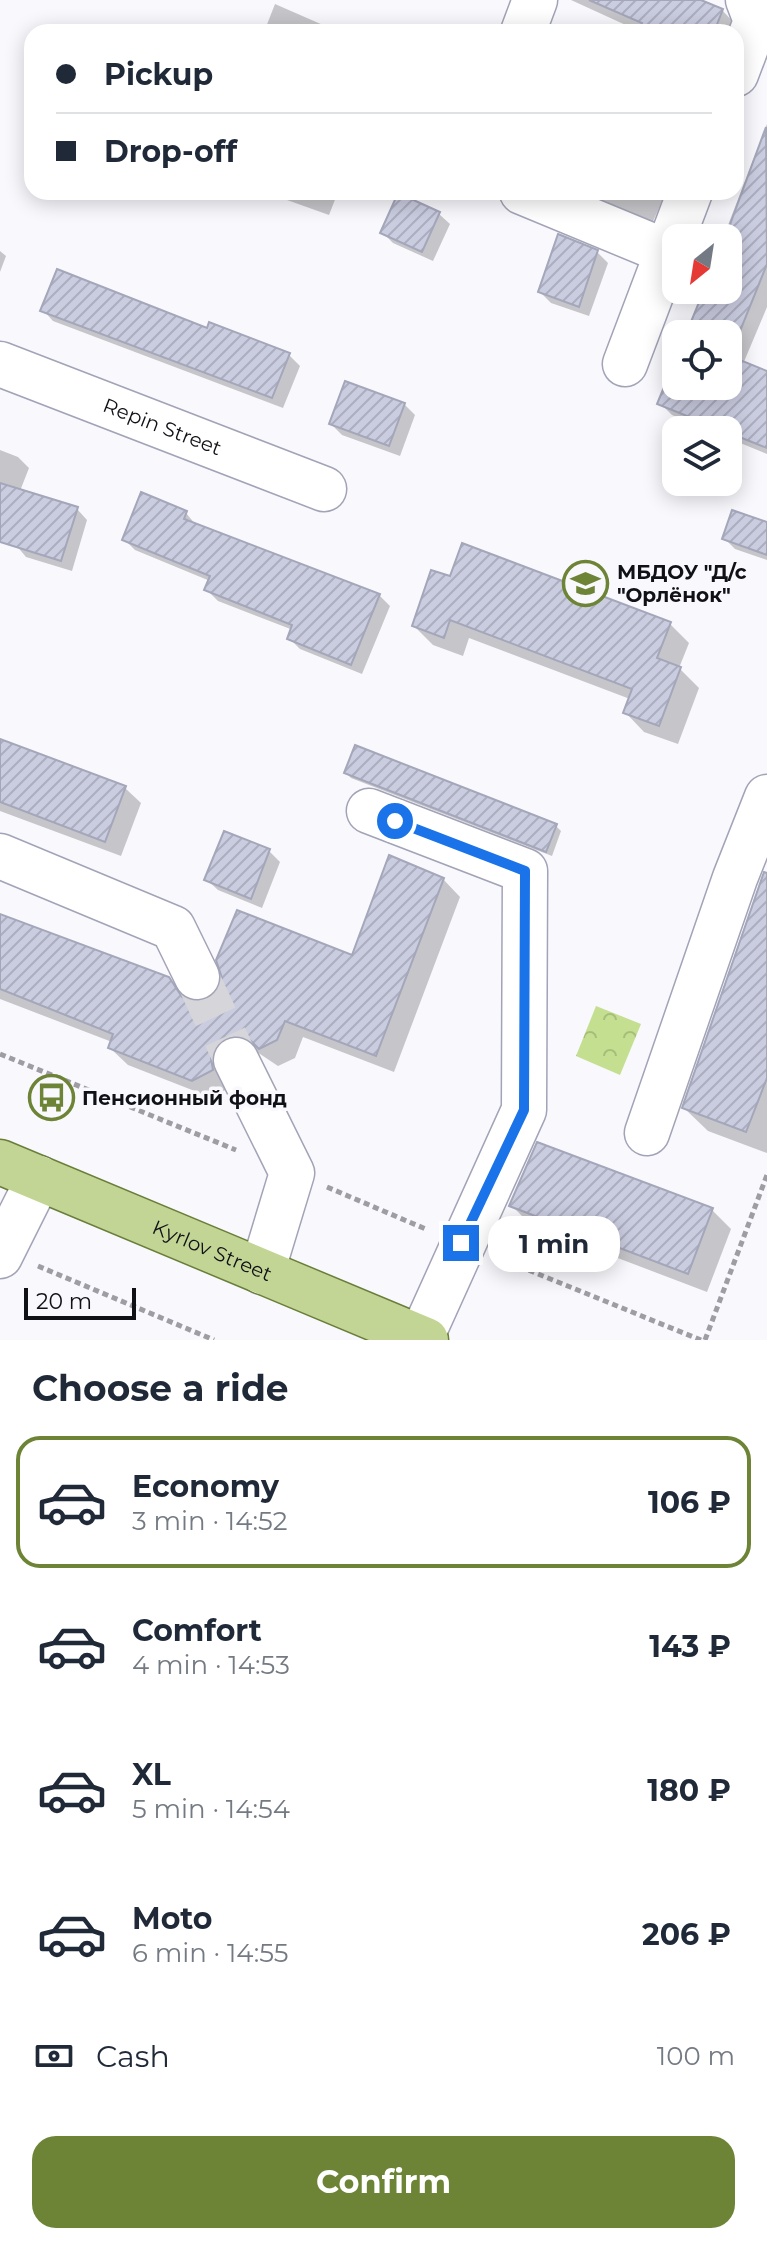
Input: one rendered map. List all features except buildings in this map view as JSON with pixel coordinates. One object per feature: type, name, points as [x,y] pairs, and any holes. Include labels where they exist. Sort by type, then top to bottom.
[{"type":"main road","name":"Kyrlov Street","points":[[20,1170],[423,1339]]},
{"type":"street","points":[[526,24],[535,0]]},
{"type":"street","points":[[744,53],[756,21],[748,0]]},
{"type":"street","points":[[541,200],[662,250]]},
{"type":"street","points":[[678,224],[687,200]]},
{"type":"street","points":[[625,364],[662,265]]},
{"type":"street","name":"Repin Street","points":[[0,364],[324,489]]},
{"type":"street","points":[[647,1133],[735,878],[767,797]]},
{"type":"street","points":[[369,811],[525,871],[524,1110],[461,1243],[423,1339]]},
{"type":"street","points":[[0,856],[173,928],[197,977]]},
{"type":"street","points":[[236,1060],[292,1173],[262,1272]]},
{"type":"street","points":[[1,1253],[20,1170]]},
{"type":"path","points":[[0,1054],[703,1340],[767,1175]]},
{"type":"path","points":[[1,1253],[214,1340]]},
{"type":"green space","points":[[596,1006],[641,1024],[620,1075],[576,1056]]},
{"type":"tunnel","points":[[197,977],[236,1060]]},
{"type":"place","name":"МБДОУ \"Д/с \"Орлёнок\"","points":[[586,583]]},
{"type":"place","name":"Пенсионный фонд","points":[[51,1098]]},
{"type":"route","points":[[395,821],[525,871],[524,1110],[461,1243]]}]
